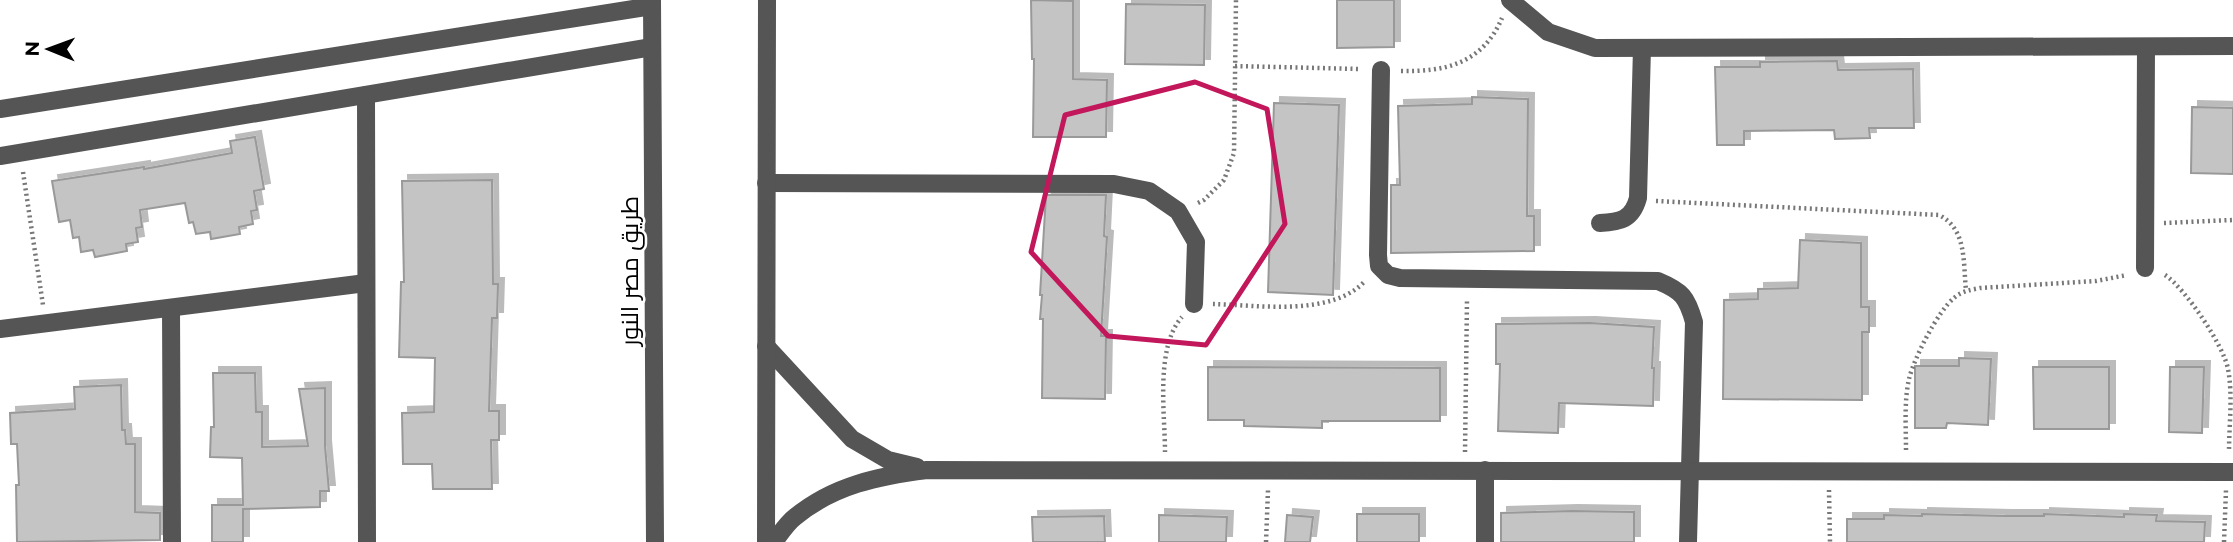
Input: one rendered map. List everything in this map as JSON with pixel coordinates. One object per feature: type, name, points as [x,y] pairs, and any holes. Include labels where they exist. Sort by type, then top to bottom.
[{"type":"street","points":[[766,0],[766,542]]},
{"type":"street","points":[[1510,0],[1548,32],[1595,48],[2233,47]]},
{"type":"street","points":[[0,109],[652,3]]},
{"type":"street","name":"طريق مصر النور","points":[[652,3],[655,542]]},
{"type":"street","points":[[0,156],[652,47]]},
{"type":"street","points":[[2145,268],[2146,47]]},
{"type":"street","points":[[1600,223],[1619,222],[1629,217],[1638,198],[1642,48]]},
{"type":"street","points":[[1381,70],[1379,266],[1388,275],[1400,278],[1658,281],[1676,289],[1689,303],[1694,322],[1688,542]]},
{"type":"street","points":[[366,95],[368,542]]},
{"type":"street","points":[[766,183],[1114,184],[1149,191],[1178,211],[1196,242],[1194,304]]},
{"type":"street","points":[[0,329],[366,284]]},
{"type":"street","points":[[171,308],[172,542]]},
{"type":"street","points":[[766,346],[852,439],[888,460],[927,470]]},
{"type":"street","points":[[774,542],[794,517],[834,492],[880,476],[927,470],[2229,472]]},
{"type":"street","points":[[1485,470],[1485,542]]},
{"type":"path","points":[[1178,211],[1204,200],[1224,180],[1234,153],[1236,0]]},
{"type":"path","points":[[20,152],[46,323]]},
{"type":"path","points":[[1638,198],[1676,204],[1939,215],[1951,221],[1959,232],[1966,290]]},
{"type":"path","points":[[2145,224],[2233,220]]},
{"type":"path","points":[[1165,470],[1164,365],[1168,342],[1178,321],[1194,304],[1308,305],[1335,300],[1360,287],[1379,266]]},
{"type":"path","points":[[1905,472],[1906,399],[1909,380],[1915,361],[1945,308],[1954,298],[1966,290],[2096,281],[2112,279],[2145,268],[2162,273],[2177,283],[2225,358],[2229,375],[2229,472],[2224,542]]},
{"type":"path","points":[[1464,470],[1467,278]]},
{"type":"path","points":[[1266,542],[1269,470]]},
{"type":"path","points":[[1829,472],[1830,542]]},
{"type":"highlighted area","points":[[1195,82],[1267,109],[1285,224],[1206,345],[1108,336],[1031,252],[1065,115]]},
{"type":"building","points":[[1031,0],[1073,1],[1073,79],[1107,80],[1106,137],[1033,137],[1034,59]]},
{"type":"building","points":[[1337,0],[1394,0],[1394,47],[1337,48]]},
{"type":"building","points":[[1126,4],[1205,5],[1204,65],[1125,64]]},
{"type":"building","points":[[1837,61],[1838,70],[1913,69],[1914,128],[1869,128],[1870,138],[1835,139],[1834,130],[1744,131],[1744,145],[1717,145],[1715,67],[1760,67],[1760,62]]},
{"type":"building","points":[[1472,97],[1528,99],[1527,216],[1534,216],[1534,251],[1391,253],[1391,185],[1400,185],[1398,106],[1472,104]]},
{"type":"building","points":[[1274,103],[1339,105],[1333,295],[1268,292]]},
{"type":"building","points":[[2192,107],[2233,108],[2233,174],[2191,173]]},
{"type":"building","points":[[255,137],[264,189],[254,191],[257,210],[251,211],[253,224],[239,227],[240,234],[211,239],[210,232],[196,234],[193,222],[189,223],[185,203],[140,210],[142,227],[136,228],[138,242],[126,244],[127,251],[95,257],[93,250],[81,252],[79,237],[73,238],[70,220],[59,222],[52,181],[144,169],[232,153],[230,141]]},
{"type":"building","points":[[492,180],[493,284],[498,284],[497,318],[492,318],[489,411],[499,411],[499,440],[491,440],[492,489],[433,489],[432,464],[403,464],[402,413],[434,412],[435,358],[399,357],[401,282],[404,282],[402,181]]},
{"type":"building","points":[[1046,195],[1106,195],[1104,236],[1107,237],[1101,336],[1106,336],[1105,399],[1042,398],[1043,319],[1040,319],[1040,295]]},
{"type":"building","points":[[1800,240],[1861,243],[1861,307],[1869,307],[1869,332],[1862,332],[1862,400],[1723,399],[1724,300],[1758,299],[1758,289],[1798,288]]},
{"type":"building","points":[[1590,323],[1654,327],[1653,406],[1559,403],[1558,433],[1498,431],[1500,364],[1496,364],[1496,324]]},
{"type":"building","points":[[1959,358],[1991,359],[1988,425],[1947,423],[1946,428],[1915,428],[1915,366],[1959,366]]},
{"type":"building","points":[[1208,367],[1440,368],[1440,421],[1322,421],[1322,428],[1244,426],[1244,420],[1208,420]]},
{"type":"building","points":[[2033,367],[2109,367],[2109,429],[2034,429]]},
{"type":"building","points":[[2170,367],[2204,367],[2202,433],[2169,432]]},
{"type":"building","points":[[213,373],[255,373],[256,412],[262,412],[262,447],[308,446],[299,389],[325,388],[325,446],[329,491],[320,491],[320,507],[243,509],[243,542],[212,542],[212,505],[243,505],[242,458],[210,457],[211,427],[214,427]]},
{"type":"building","points":[[121,385],[122,430],[125,430],[126,444],[135,444],[135,512],[160,513],[160,540],[17,542],[17,444],[11,444],[10,413],[75,409],[74,387]]},
{"type":"building","points":[[1634,512],[1634,542],[1501,542],[1501,513]]},
{"type":"building","points":[[1357,514],[1419,514],[1419,542],[1357,542]]},
{"type":"building","points":[[2124,514],[2157,515],[2156,521],[2205,522],[2204,542],[1847,542],[1847,519],[1884,519],[1884,515],[2124,517]]},
{"type":"building","points":[[1159,515],[1227,517],[1226,542],[1159,542]]},
{"type":"building","points":[[1287,515],[1313,517],[1310,542],[1285,542]]},
{"type":"building","points":[[1104,516],[1105,542],[1033,542],[1032,517]]}]
